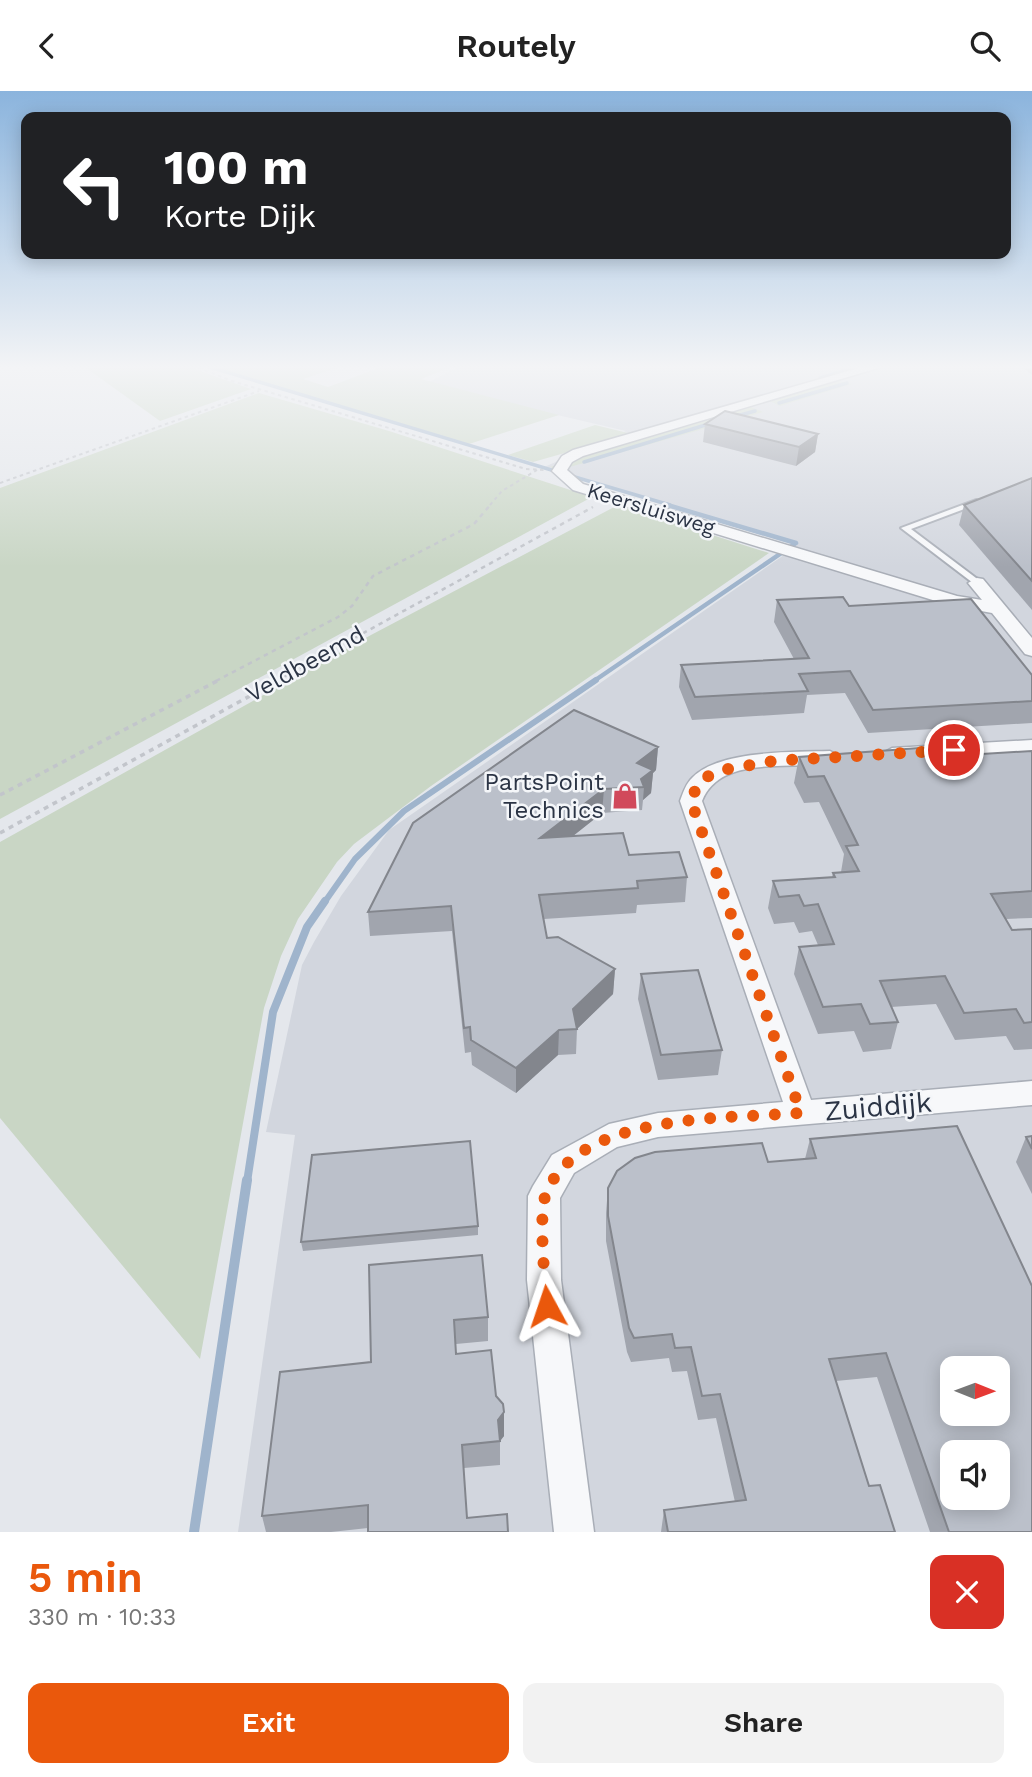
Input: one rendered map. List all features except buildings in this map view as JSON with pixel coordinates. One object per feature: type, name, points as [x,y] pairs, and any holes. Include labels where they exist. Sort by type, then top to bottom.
[{"type":"street","points":[[559,471],[567,459],[578,453],[650,432]]},
{"type":"street","name":"Keersluisweg","points":[[559,471],[578,487],[955,601],[997,608]]},
{"type":"street","points":[[977,583],[1032,650]]},
{"type":"street","points":[[801,1113],[691,801],[698,783],[716,771],[773,761],[1032,746]]},
{"type":"street","name":"Zuiddijk","points":[[574,1532],[544,1280],[544,1196],[563,1164],[609,1136],[658,1125],[1032,1093]]},
{"type":"lane","points":[[977,583],[905,528],[994,497]]},
{"type":"path","points":[[0,483],[142,432]]},
{"type":"path","name":"Keersluisweg","points":[[407,432],[537,470],[559,471]]},
{"type":"path","points":[[0,795],[338,617],[352,606],[373,576],[474,524],[496,496],[537,470]]},
{"type":"path","name":"Veldbeemd","points":[[0,833],[610,497]]},
{"type":"shaded area","points":[[623,432],[1032,432],[1032,1532],[238,1532],[295,1135],[266,1132],[302,965],[314,942],[341,896],[389,830],[797,546],[542,468]]},
{"type":"green space","points":[[152,432],[393,432],[592,497],[0,819],[0,488]]},
{"type":"green space","points":[[429,432],[505,432],[469,444]]},
{"type":"green space","points":[[574,432],[632,434],[533,462],[508,455]]},
{"type":"green space","points":[[666,432],[692,432],[559,470],[550,467]]},
{"type":"green space","points":[[618,505],[769,553],[431,786],[354,844],[337,862],[298,919],[281,956],[264,1008],[200,1359],[0,1118],[0,842],[371,635]]},
{"type":"waterway","points":[[426,432],[558,472]]},
{"type":"waterway","points":[[584,462],[682,432]]},
{"type":"waterway","points":[[568,475],[670,505]]},
{"type":"waterway","points":[[594,681],[796,543],[664,504]]},
{"type":"waterway","points":[[324,903],[355,859],[404,811],[596,680]]},
{"type":"waterway","points":[[247,1182],[273,1012],[307,927],[325,901]]},
{"type":"waterway","points":[[194,1532],[247,1180]]},
{"type":"place","name":"PartsPoint Technics","points":[[625,796]]},
{"type":"route","points":[[547,1306],[544,1280],[544,1196],[563,1164],[609,1136],[658,1125],[801,1113],[691,801],[698,783],[716,771],[773,761],[954,750]]}]
